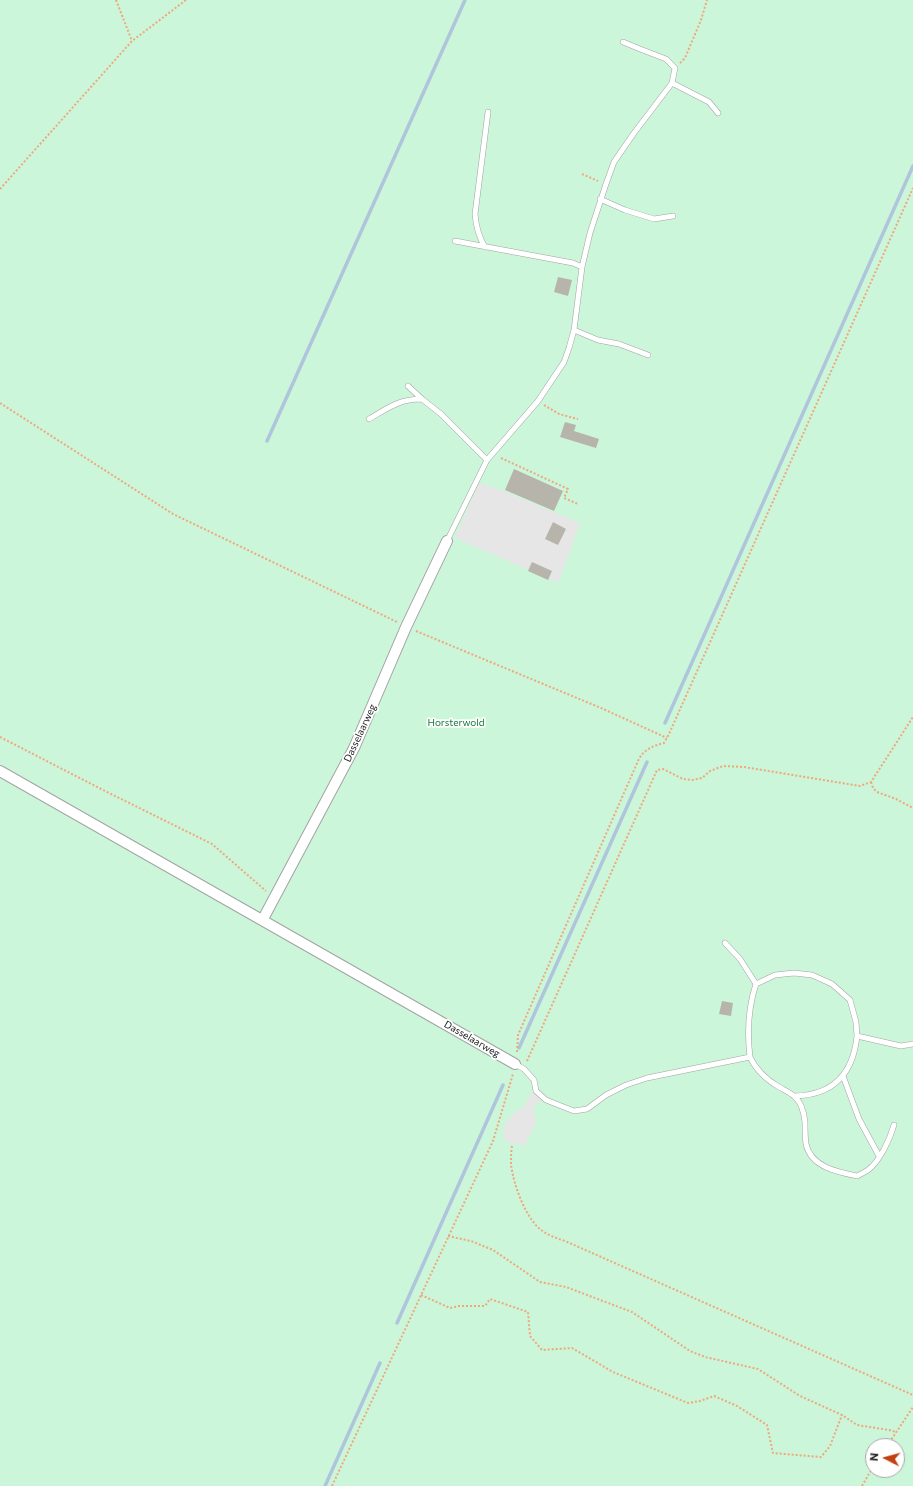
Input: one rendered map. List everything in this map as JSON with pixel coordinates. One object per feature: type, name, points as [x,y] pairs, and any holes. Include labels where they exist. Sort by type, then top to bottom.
[{"type":"street","name":"Dasselaarweg","points":[[263,919],[354,748],[406,627],[447,541]]},
{"type":"street","name":"Dasselaarweg","points":[[0,771],[263,919],[520,1067]]},
{"type":"lane","points":[[447,541],[487,460],[538,401],[564,362],[570,348],[574,330],[582,267],[600,199],[614,162],[672,83],[675,68],[666,58],[623,42]]},
{"type":"lane","points":[[672,83],[709,102],[718,113]]},
{"type":"lane","points":[[485,247],[480,239],[476,227],[475,214],[488,112]]},
{"type":"lane","points":[[600,199],[625,210],[654,219],[673,216]]},
{"type":"lane","points":[[455,241],[573,263],[582,267]]},
{"type":"lane","points":[[574,330],[598,340],[620,344],[648,355]]},
{"type":"lane","points":[[408,386],[441,414],[487,460]]},
{"type":"lane","points":[[369,419],[397,402],[422,399]]},
{"type":"lane","points":[[725,943],[740,959],[756,984]]},
{"type":"lane","points":[[795,1096],[809,1096],[823,1091],[843,1076],[850,1065],[856,1047],[857,1036],[856,1022],[850,1000],[832,984],[812,975],[794,973],[775,975],[756,984],[751,999],[749,1015],[750,1057],[754,1066],[764,1076],[777,1086],[795,1096],[800,1104],[804,1116],[806,1144],[810,1153],[818,1162],[829,1169],[857,1176],[869,1170],[890,1137],[894,1125]]},
{"type":"lane","points":[[857,1036],[901,1046],[913,1044]]},
{"type":"lane","points":[[520,1067],[534,1080],[536,1091],[546,1100],[574,1111],[587,1109],[606,1095],[626,1085],[647,1078],[750,1057]]},
{"type":"lane","points":[[843,1076],[859,1119],[879,1156]]},
{"type":"path","points":[[116,0],[132,41]]},
{"type":"path","points":[[0,189],[132,41],[186,0]]},
{"type":"path","points":[[675,68],[685,58],[701,20],[707,0]]},
{"type":"path","points":[[582,174],[606,184]]},
{"type":"path","points":[[520,1067],[518,1035],[641,754],[655,745],[664,743],[667,738],[913,188]]},
{"type":"path","points":[[538,401],[559,414],[578,419]]},
{"type":"path","points":[[0,403],[173,514],[406,627],[601,708],[667,738]]},
{"type":"path","points":[[493,453],[567,488],[568,489],[564,498],[578,504]]},
{"type":"path","points":[[332,1486],[493,1140],[520,1067],[531,1050],[657,770],[663,769],[684,779],[692,780],[702,778],[710,771],[723,766],[744,767],[860,786],[871,782],[913,717]]},
{"type":"path","points":[[0,738],[212,844],[274,898]]},
{"type":"path","points":[[871,782],[873,788],[878,792],[913,808]]},
{"type":"path","points":[[512,1146],[511,1164],[518,1191],[532,1220],[539,1229],[551,1236],[696,1298],[913,1395]]},
{"type":"path","points":[[448,1236],[471,1241],[494,1250],[540,1282],[566,1287],[632,1312],[690,1351],[718,1361],[758,1369],[800,1396],[842,1415],[857,1425],[896,1432]]},
{"type":"path","points":[[421,1295],[450,1308],[459,1306],[485,1306],[490,1299],[528,1312],[530,1336],[542,1350],[572,1348],[613,1372],[688,1403],[714,1396],[732,1404],[767,1425],[773,1453],[821,1457],[830,1446],[842,1415]]},
{"type":"path","points":[[892,1438],[913,1407]]},
{"type":"green space","name":"Horsterwold","points":[[0,0],[913,0],[913,1486],[0,1486]]},
{"type":"shaded area","points":[[479,483],[501,490],[580,523],[558,583],[455,538]]},
{"type":"shaded area","points":[[532,1092],[543,1101],[536,1103],[533,1109],[536,1122],[525,1145],[509,1143],[503,1137],[505,1124],[514,1112],[523,1108]]},
{"type":"building","points":[[558,277],[572,280],[568,296],[554,292]]},
{"type":"building","points":[[565,422],[576,425],[574,431],[599,439],[596,448],[560,437]]},
{"type":"building","points":[[514,469],[563,491],[554,511],[505,490]]},
{"type":"building","points":[[553,522],[566,529],[558,545],[545,539]]},
{"type":"building","points":[[532,562],[552,571],[548,580],[528,571]]},
{"type":"building","points":[[722,1001],[733,1003],[731,1016],[719,1014]]},
{"type":"waterway","points":[[267,441],[465,0]]},
{"type":"waterway","points":[[665,723],[913,166]]},
{"type":"waterway","points":[[519,1048],[647,762]]},
{"type":"waterway","points":[[397,1323],[503,1085]]},
{"type":"waterway","points":[[325,1486],[380,1363]]}]
